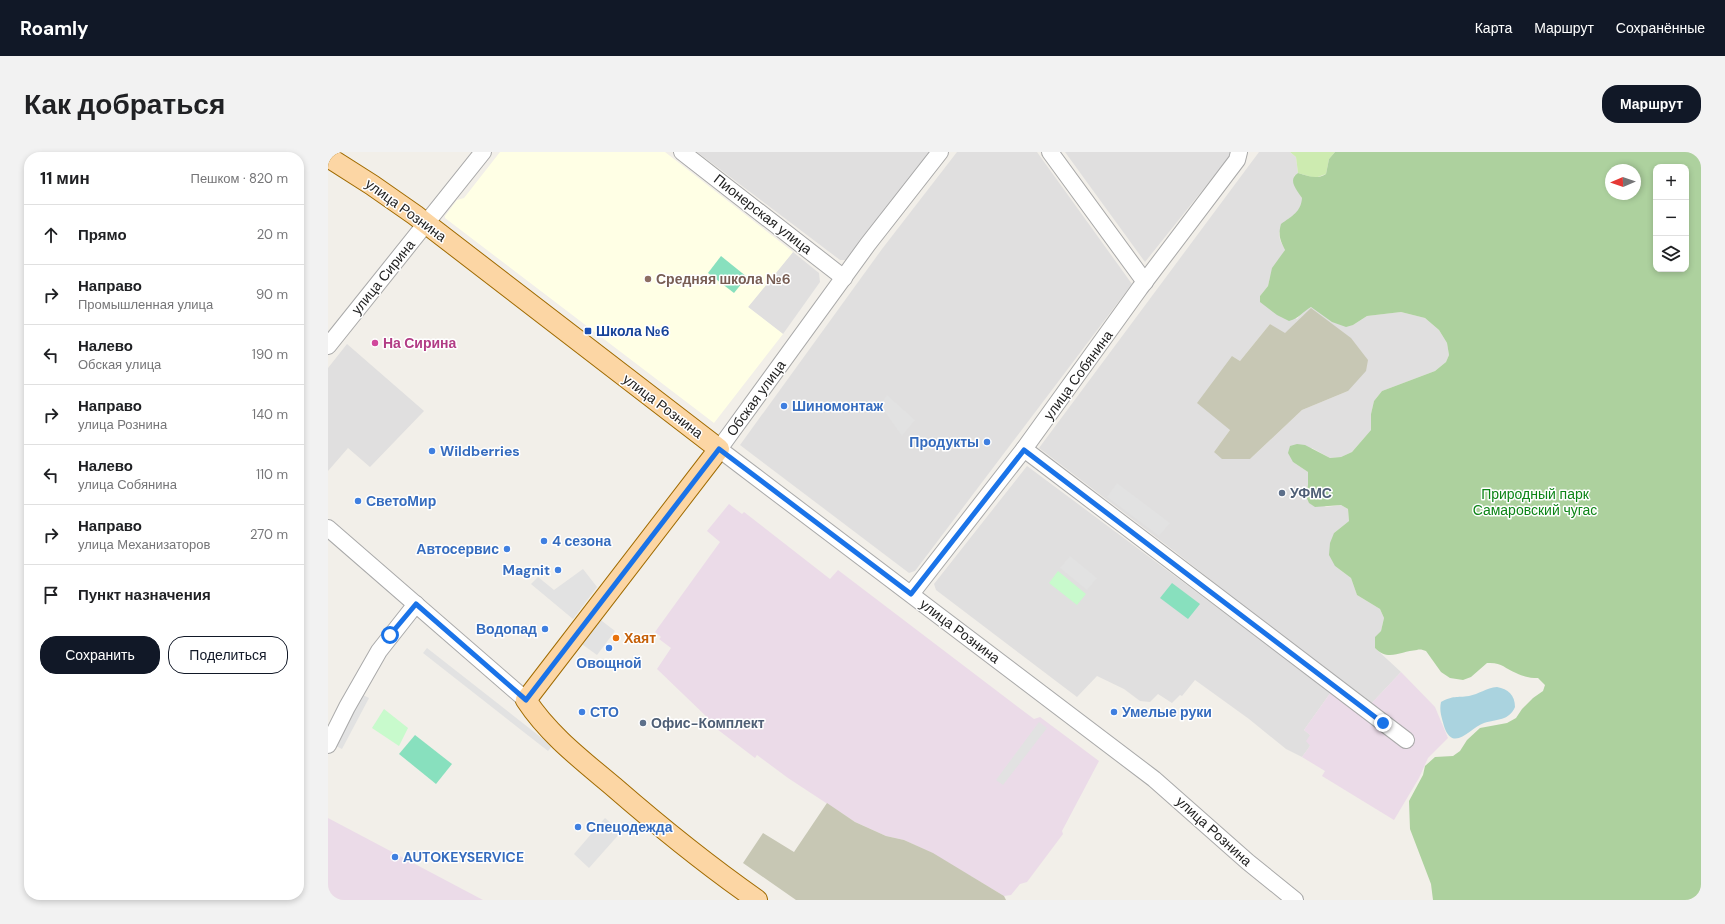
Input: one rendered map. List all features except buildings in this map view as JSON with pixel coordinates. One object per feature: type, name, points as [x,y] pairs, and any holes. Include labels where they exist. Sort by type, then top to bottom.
[{"type":"main road","name":"улица Рознина","points":[[328,157],[372,185],[426,224],[719,449]]},
{"type":"main road","name":"Обская улица","points":[[526,700],[719,449]]},
{"type":"main road","points":[[526,700],[544,725],[605,780],[681,844],[757,900]]},
{"type":"street","name":"улица Сирина","points":[[328,346],[482,152]]},
{"type":"street","name":"Пионерская улица","points":[[682,152],[844,278]]},
{"type":"street","name":"Обская улица","points":[[719,449],[844,278],[940,152]]},
{"type":"street","points":[[1050,152],[1145,282]]},
{"type":"street","name":"улица Собянина","points":[[911,594],[1024,450],[1145,282],[1237,160],[1239,152]]},
{"type":"street","name":"улица Рознина","points":[[719,449],[1154,779],[1248,862],[1295,900]]},
{"type":"street","points":[[1024,450],[1406,740]]},
{"type":"street","points":[[328,528],[526,700]]},
{"type":"street","points":[[328,745],[379,651],[416,604]]},
{"type":"shaded area","name":"Средняя школа №6","points":[[500,152],[665,152],[793,252],[748,307],[783,334],[714,423],[445,218],[457,200],[464,198]]},
{"type":"shaded area","points":[[697,152],[930,152],[846,260],[840,260]]},
{"type":"shaded area","points":[[957,152],[1037,152],[1132,284],[915,571],[909,573],[740,445],[882,249]]},
{"type":"shaded area","points":[[1065,152],[1233,152],[1145,262]]},
{"type":"shaded area","points":[[1259,152],[1290,152],[1296,157],[1298,173],[1294,176],[1295,187],[1302,198],[1302,204],[1295,215],[1288,219],[1279,233],[1280,240],[1285,250],[1270,277],[1268,286],[1260,296],[1297,319],[1305,310],[1311,307],[1353,325],[1367,316],[1401,312],[1425,318],[1439,330],[1447,343],[1449,355],[1446,362],[1435,371],[1382,391],[1374,401],[1371,414],[1371,430],[1352,452],[1341,457],[1330,458],[1312,448],[1293,462],[1308,472],[1306,496],[1326,507],[1341,505],[1348,509],[1349,521],[1334,533],[1335,566],[1351,578],[1357,595],[1380,609],[1384,618],[1381,631],[1375,638],[1375,648],[1401,672],[1369,706],[1178,554],[1039,448]],"holes":[[[1270,324],[1284,334],[1348,391],[1302,410],[1250,459],[1214,452],[1230,430],[1232,356],[1240,361]]]},
{"type":"shaded area","points":[[793,252],[819,273],[820,282],[783,334],[748,307]]},
{"type":"shaded area","points":[[1311,308],[1351,338],[1368,360],[1366,371],[1348,391],[1302,410],[1250,459],[1222,459],[1214,452],[1230,430],[1197,403],[1232,356],[1240,361],[1270,324],[1285,333]]},
{"type":"shaded area","points":[[347,344],[424,411],[370,467],[348,448],[328,471],[328,368]]},
{"type":"shaded area","points":[[887,395],[915,420],[902,436],[880,405]]},
{"type":"shaded area","points":[[1027,466],[1331,692],[1304,730],[1310,735],[1310,746],[1302,757],[1286,749],[1249,719],[1195,680],[1182,696],[1180,695],[1172,703],[1158,694],[1150,702],[1140,701],[1124,689],[1097,676],[1077,697],[936,590],[934,584]]},
{"type":"shaded area","points":[[1117,483],[1170,523],[1159,536],[1107,497]]},
{"type":"shaded area","points":[[729,504],[742,514],[744,512],[830,579],[838,570],[1034,719],[1040,717],[1099,761],[1062,831],[1063,834],[1027,882],[1020,884],[1011,895],[1004,896],[932,853],[904,840],[886,836],[855,822],[788,778],[757,755],[755,758],[709,723],[710,720],[657,669],[671,648],[659,639],[661,637],[655,632],[720,542],[707,531]]},
{"type":"shaded area","points":[[1070,556],[1097,578],[1087,590],[1060,568]]},
{"type":"shaded area","points":[[583,569],[597,587],[573,619],[531,584],[538,577],[554,590]]},
{"type":"shaded area","points":[[598,618],[615,631],[597,655],[579,642]]},
{"type":"shaded area","points":[[427,648],[552,746],[548,751],[423,653]]},
{"type":"shaded area","points":[[1401,672],[1435,707],[1448,738],[1428,758],[1419,778],[1394,820],[1322,776],[1325,771],[1302,757],[1310,746],[1306,741],[1310,735],[1304,730],[1331,692],[1369,706]]},
{"type":"shaded area","points":[[361,694],[369,698],[342,749],[334,745]]},
{"type":"shaded area","points":[[1039,722],[1047,728],[1003,785],[996,780]]},
{"type":"shaded area","points":[[827,803],[855,822],[886,836],[904,840],[933,853],[1004,896],[1006,900],[796,900],[743,863],[763,833],[794,852]]},
{"type":"shaded area","points":[[328,818],[483,900],[338,900],[328,893]]},
{"type":"shaded area","points":[[605,818],[621,832],[589,868],[574,854]]},
{"type":"green space","points":[[1290,152],[1335,152],[1329,159],[1326,174],[1315,178],[1298,173],[1296,157]]},
{"type":"green space","name":"Природный парк Самаровский чугас","points":[[1335,152],[1701,152],[1701,900],[1433,900],[1431,884],[1410,829],[1409,801],[1423,775],[1425,766],[1435,757],[1453,756],[1460,751],[1467,740],[1480,728],[1507,723],[1516,718],[1522,709],[1533,698],[1543,691],[1545,685],[1538,678],[1522,675],[1500,664],[1492,663],[1487,663],[1471,677],[1463,680],[1450,678],[1441,672],[1426,651],[1418,650],[1395,655],[1380,652],[1375,648],[1375,637],[1381,631],[1384,618],[1380,609],[1357,595],[1351,578],[1335,566],[1329,555],[1330,543],[1334,533],[1349,521],[1348,509],[1341,505],[1315,507],[1309,503],[1306,496],[1308,472],[1293,462],[1288,453],[1290,446],[1297,444],[1305,445],[1330,458],[1341,457],[1352,452],[1371,430],[1371,414],[1374,401],[1382,391],[1435,371],[1446,362],[1449,355],[1447,343],[1439,330],[1425,318],[1401,312],[1367,316],[1353,325],[1346,327],[1332,322],[1311,307],[1296,318],[1289,321],[1277,315],[1260,302],[1260,296],[1268,286],[1272,268],[1285,250],[1280,237],[1281,224],[1292,216],[1300,207],[1302,198],[1294,185],[1293,179],[1298,173],[1316,177],[1326,174],[1329,159]]},
{"type":"green space","points":[[721,256],[747,277],[734,293],[708,273]]},
{"type":"green space","points":[[1058,571],[1086,594],[1077,605],[1049,583]]},
{"type":"green space","points":[[1172,583],[1200,604],[1188,619],[1160,598]]},
{"type":"green space","points":[[384,709],[408,728],[399,746],[372,728]]},
{"type":"green space","points":[[415,735],[452,764],[436,784],[399,754]]},
{"type":"water","points":[[1497,687],[1508,691],[1514,699],[1515,707],[1512,712],[1502,719],[1484,723],[1462,736],[1452,738],[1444,726],[1440,708],[1441,702],[1452,698],[1473,695]]},
{"type":"place","name":"Средняя школа №6","points":[[648,279]]},
{"type":"place","name":"Школа №6","points":[[588,331]]},
{"type":"place","name":"На Сирина","points":[[375,343]]},
{"type":"place","name":"Шиномонтаж","points":[[784,406]]},
{"type":"place","name":"Продукты","points":[[987,442]]},
{"type":"place","name":"Wildberries","points":[[432,451]]},
{"type":"place","name":"УФМС","points":[[1282,493]]},
{"type":"place","name":"СветоМир","points":[[358,501]]},
{"type":"place","name":"4 сезона","points":[[544,541]]},
{"type":"place","name":"Автосервис","points":[[507,549]]},
{"type":"place","name":"Magnit","points":[[558,570]]},
{"type":"place","name":"Водопад","points":[[545,629]]},
{"type":"place","name":"Хаят","points":[[616,638]]},
{"type":"place","name":"Овощной","points":[[609,648]]},
{"type":"place","name":"СТО","points":[[582,712]]},
{"type":"place","name":"Умелые руки","points":[[1114,712]]},
{"type":"place","name":"Офис-Комплект","points":[[643,723]]},
{"type":"place","name":"Спецодежда","points":[[578,827]]},
{"type":"place","name":"AUTOKEYSERVICE","points":[[395,857]]},
{"type":"route","points":[[390,635],[416,604],[526,700],[719,449],[911,594],[1024,450],[1383,723]]}]
